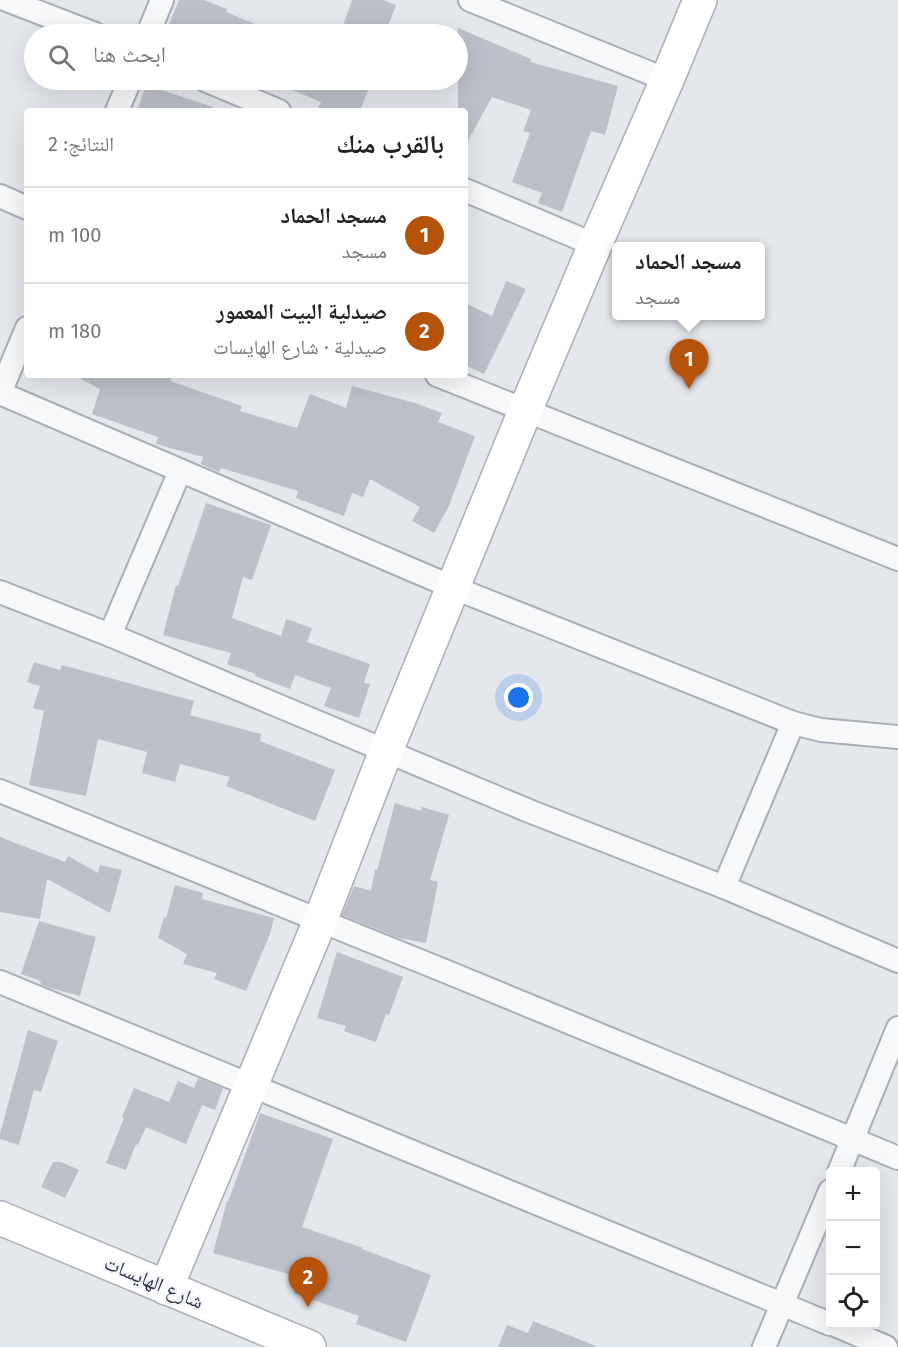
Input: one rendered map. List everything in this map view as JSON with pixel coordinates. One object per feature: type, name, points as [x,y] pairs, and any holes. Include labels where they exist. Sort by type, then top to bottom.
[{"type":"street","points":[[7,0],[69,24]]},
{"type":"street","points":[[152,24],[162,0]]},
{"type":"street","points":[[470,0],[667,80]]},
{"type":"street","points":[[166,1288],[320,921],[452,587],[594,245],[700,0]]},
{"type":"street","points":[[118,108],[126,90]]},
{"type":"street","points":[[229,90],[272,108]]},
{"type":"street","points":[[468,191],[594,245]]},
{"type":"street","points":[[0,196],[24,207]]},
{"type":"street","points":[[24,334],[0,393],[452,587],[793,723],[821,730],[898,736]]},
{"type":"street","points":[[444,378],[898,559]]},
{"type":"street","points":[[110,635],[180,471]]},
{"type":"street","points":[[0,592],[110,635],[529,811],[723,887],[898,961]]},
{"type":"street","points":[[723,887],[793,723]]},
{"type":"street","points":[[0,791],[898,1158]]},
{"type":"street","points":[[0,982],[826,1321]]},
{"type":"street","points":[[841,1167],[898,1028]]},
{"type":"street","points":[[764,1347],[826,1203]]},
{"type":"street","name":"شارع الهايسات","points":[[0,1218],[309,1347]]},
{"type":"street","points":[[844,1329],[886,1347]]},
{"type":"building","points":[[179,0],[204,0],[255,24],[169,24]]},
{"type":"building","points":[[352,0],[383,0],[396,5],[389,24],[344,24]]},
{"type":"building","points":[[468,32],[531,59],[530,62],[618,86],[605,135],[591,131],[562,212],[538,203],[542,193],[512,182],[530,133],[523,131],[531,110],[492,97],[468,141],[468,108],[458,108],[458,90],[468,90]]},
{"type":"building","points":[[144,90],[161,90],[213,107],[213,108],[138,108]]},
{"type":"building","points":[[292,90],[368,90],[361,108],[318,108],[321,102]]},
{"type":"building","points":[[506,281],[526,289],[484,374],[468,366],[468,304],[492,316]]},
{"type":"building","points":[[79,378],[171,378],[170,381],[242,406],[240,411],[297,428],[310,394],[346,408],[352,386],[415,403],[442,413],[438,422],[475,436],[449,506],[434,533],[412,521],[420,507],[370,479],[363,497],[352,493],[344,516],[296,498],[298,491],[221,468],[219,472],[201,464],[203,457],[156,444],[158,437],[92,414],[100,389]]},
{"type":"building","points":[[206,503],[271,525],[252,580],[243,577],[232,618],[281,636],[286,619],[312,628],[307,642],[370,664],[364,683],[370,684],[359,718],[324,706],[331,688],[295,675],[290,689],[227,664],[231,653],[163,635],[176,585],[178,586]]},
{"type":"building","points":[[34,662],[60,670],[62,665],[194,701],[190,715],[261,734],[260,741],[335,770],[315,821],[226,786],[230,777],[180,764],[175,782],[142,773],[147,752],[98,739],[86,796],[29,785],[44,711],[33,708],[40,686],[27,682]]},
{"type":"building","points":[[395,803],[421,811],[422,807],[449,815],[430,880],[438,882],[426,943],[399,938],[342,915],[354,886],[371,891],[375,869],[377,870]]},
{"type":"building","points":[[0,837],[65,862],[68,856],[98,873],[100,865],[122,870],[110,913],[47,879],[40,919],[0,912]]},
{"type":"building","points":[[175,885],[203,893],[202,899],[274,918],[270,934],[246,991],[214,979],[217,973],[183,964],[187,954],[158,938]]},
{"type":"building","points":[[39,921],[96,937],[80,996],[50,988],[40,984],[41,981],[21,974]]},
{"type":"building","points":[[337,952],[403,977],[376,1042],[344,1031],[346,1026],[317,1018]]},
{"type":"building","points":[[28,1030],[58,1041],[41,1092],[34,1090],[19,1145],[0,1139],[0,1134]]},
{"type":"building","points":[[198,1078],[223,1088],[215,1110],[202,1105],[186,1144],[146,1127],[138,1145],[136,1144],[126,1170],[106,1163],[134,1088],[169,1102],[178,1081],[194,1088]]},
{"type":"building","points":[[260,1113],[333,1139],[302,1227],[431,1275],[406,1342],[356,1324],[359,1316],[294,1293],[299,1277],[213,1253],[227,1201]]},
{"type":"building","points":[[53,1162],[61,1162],[79,1170],[65,1198],[41,1187]]},
{"type":"building","points":[[533,1321],[596,1346],[498,1347],[507,1325],[528,1333]]},
{"type":"place","name":"مسجد الحماد","points":[[689,389]]},
{"type":"place","name":"صيدلية البيت المعمور","points":[[308,1307]]}]
